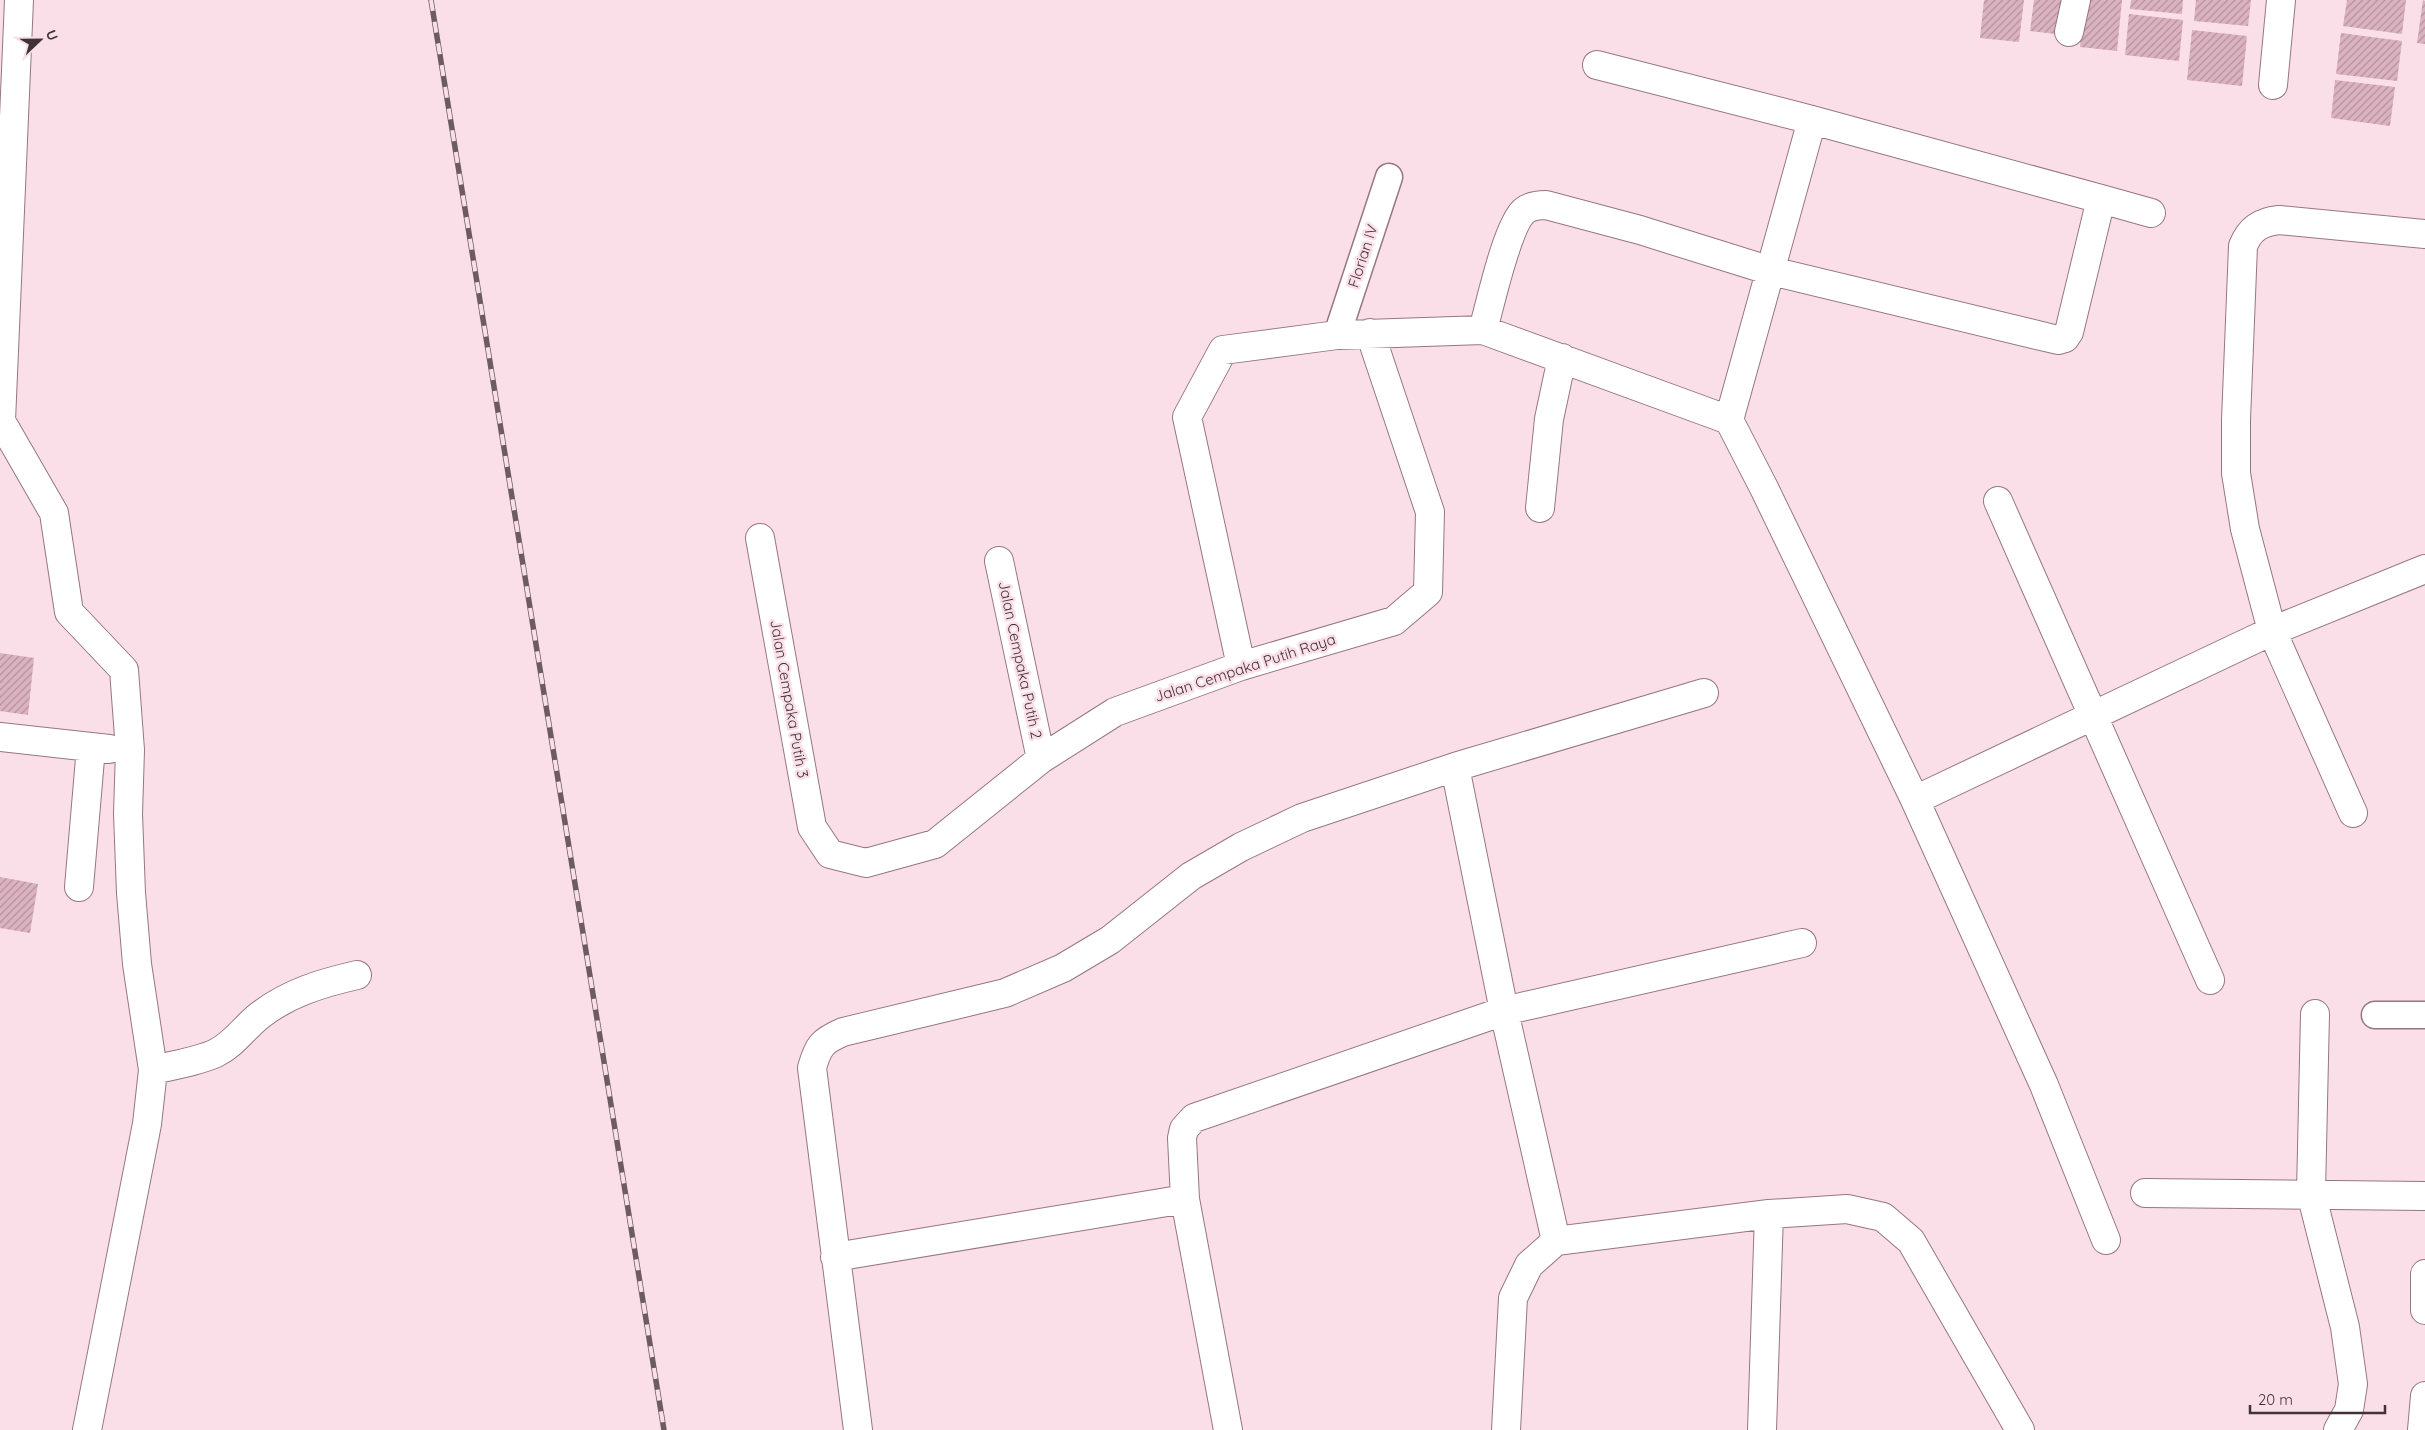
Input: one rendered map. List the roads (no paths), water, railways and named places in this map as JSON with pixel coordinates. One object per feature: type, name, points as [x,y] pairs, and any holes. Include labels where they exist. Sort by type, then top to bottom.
[{"type":"street","points":[[19,0],[1,421],[54,513],[69,612],[124,670],[130,750],[128,814],[131,893],[137,964],[153,1070],[147,1124],[87,1430]]},
{"type":"street","points":[[2068,32],[2076,0]]},
{"type":"street","points":[[2273,85],[2281,0]]},
{"type":"street","points":[[1597,65],[1812,120],[2151,214]]},
{"type":"street","points":[[1729,420],[1812,120]]},
{"type":"street","points":[[1483,330],[1511,232],[1524,211],[1534,206],[1546,205],[1631,227],[1771,271],[2058,340],[2064,338],[2069,332],[2101,199]]},
{"type":"street","points":[[2353,813],[2272,631],[2245,529],[2236,473],[2242,246],[2255,227],[2268,221],[2279,220],[2425,234]]},
{"type":"street","points":[[1241,666],[1187,417],[1223,350],[1337,335],[1483,330],[1729,420],[1764,488],[1915,800],[2044,1085],[2106,1240]]},
{"type":"street","name":"Jalan Cempaka Putih Raya","points":[[830,854],[866,863],[935,844],[1041,759],[1115,712],[1241,666],[1394,621],[1428,592],[1430,512],[1370,333]]},
{"type":"street","points":[[1540,508],[1549,419],[1562,358]]},
{"type":"street","points":[[1998,501],[2210,980]]},
{"type":"street","name":"Jalan Cempaka Putih 3","points":[[760,538],[812,827],[830,854]]},
{"type":"street","name":"Jalan Cempaka Putih 2","points":[[999,560],[1041,759]]},
{"type":"street","points":[[1915,800],[2272,631],[2425,569]]},
{"type":"street","points":[[858,1430],[835,1257],[830,1194],[812,1068],[816,1050],[827,1039],[843,1032],[1005,993],[1055,972],[1110,940],[1191,876],[1241,847],[1302,818],[1455,767],[1704,693]]},
{"type":"street","points":[[0,737],[91,748],[130,750]]},
{"type":"street","points":[[79,886],[91,748]]},
{"type":"street","points":[[1455,767],[1504,1010],[1556,1242]]},
{"type":"street","points":[[1223,1429],[1186,1200],[1182,1138],[1184,1129],[1194,1118],[1504,1010],[1802,943]]},
{"type":"street","points":[[153,1070],[214,1054],[230,1044],[275,1004],[324,983],[357,974]]},
{"type":"street","points":[[2315,1014],[2311,1193],[2346,1327],[2352,1384],[2349,1410],[2338,1430]]},
{"type":"street","points":[[2145,1192],[2425,1196]]},
{"type":"street","points":[[835,1257],[1186,1200]]},
{"type":"street","points":[[1506,1430],[1513,1298],[1529,1265],[1556,1242],[1770,1214],[1847,1209],[1883,1217],[1911,1242],[2020,1430]]},
{"type":"street","points":[[1762,1430],[1770,1214]]},
{"type":"street","points":[[2425,1274],[2425,1310]]},
{"type":"street","points":[[2422,1430],[2425,1396]]},
{"type":"lane","name":"Florian IV","points":[[1337,335],[1389,177]]},
{"type":"lane","points":[[2375,1015],[2425,1015]]},
{"type":"railway","points":[[431,0],[664,1430]]}]
